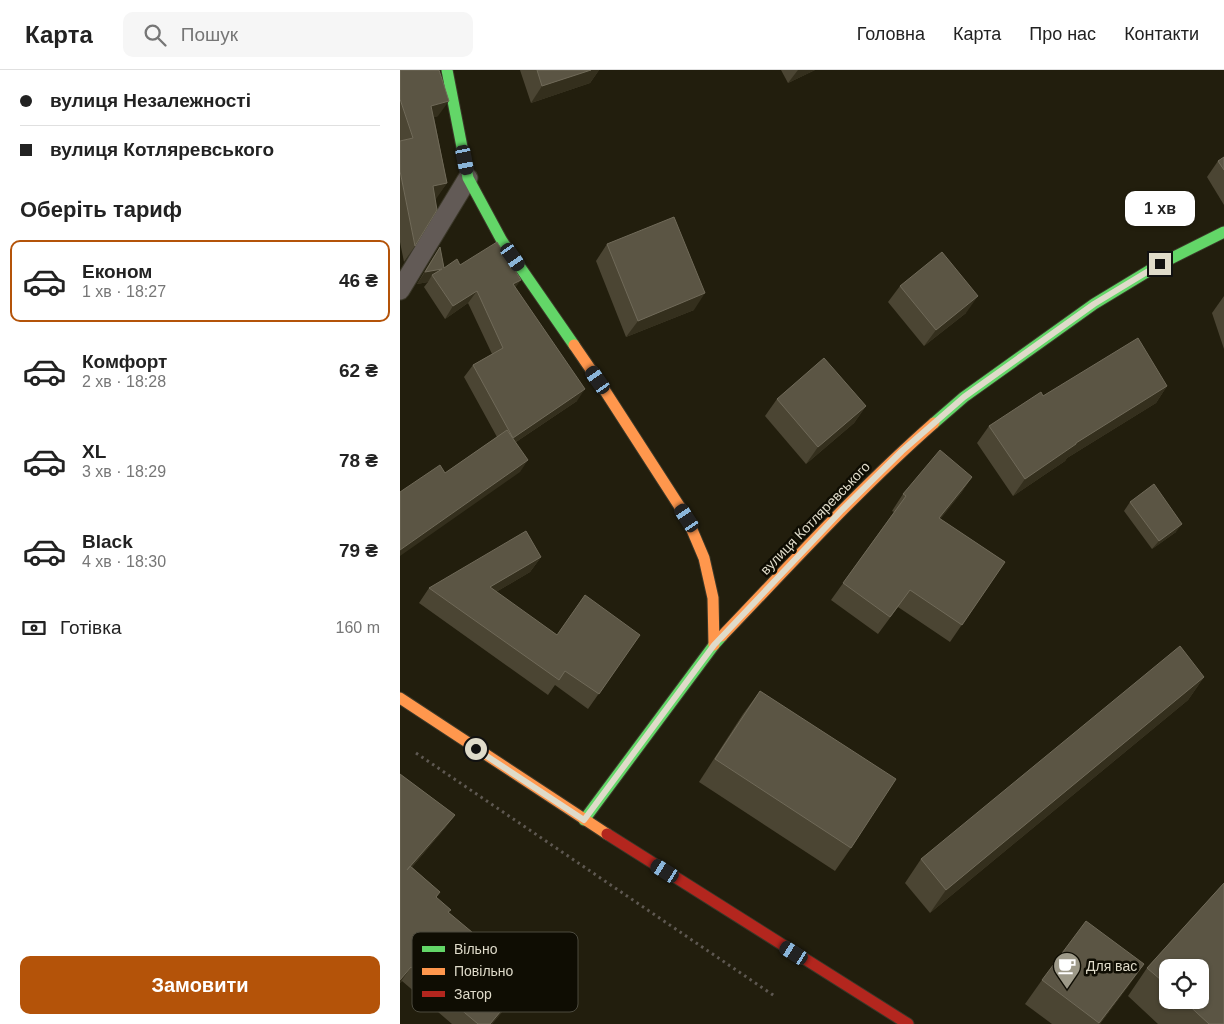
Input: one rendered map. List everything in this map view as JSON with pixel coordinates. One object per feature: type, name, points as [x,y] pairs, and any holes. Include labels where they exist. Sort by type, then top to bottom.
[{"type":"street","points":[[447,70],[468,178],[502,241],[598,380],[687,518],[704,558],[713,598],[714,645]]},
{"type":"street","name":"вулиця Котляревського","points":[[584,820],[714,645],[842,510],[902,451],[964,397],[1094,304],[1160,264],[1224,232]]},
{"type":"street","points":[[400,698],[584,820],[908,1024]]},
{"type":"lane","points":[[400,290],[468,178]]},
{"type":"path","points":[[415,752],[776,997]]},
{"type":"building","points":[[400,70],[439,70],[449,101],[431,106],[447,183],[433,186],[437,210],[415,246],[400,171],[400,141],[413,138],[400,99]]},
{"type":"building","points":[[537,70],[591,70],[542,86]]},
{"type":"building","points":[[1224,157],[1224,170],[1218,161]]},
{"type":"building","points":[[674,217],[705,293],[638,321],[607,244]]},
{"type":"building","points":[[497,242],[521,280],[513,284],[585,389],[513,438],[473,365],[503,348],[477,291],[453,306],[432,275],[442,269],[425,272],[440,247],[444,268],[457,259],[460,265]]},
{"type":"building","points":[[942,252],[978,296],[936,330],[900,286]]},
{"type":"building","points":[[1138,338],[1167,386],[1076,443],[1025,479],[989,426],[1041,392],[1043,396]]},
{"type":"building","points":[[824,358],[866,406],[818,447],[777,399]]},
{"type":"building","points":[[507,430],[528,460],[400,550],[400,492],[440,465],[445,473]]},
{"type":"building","points":[[940,450],[972,477],[939,518],[1005,562],[962,625],[910,590],[890,617],[843,583],[906,496],[903,494]]},
{"type":"building","points":[[1154,484],[1182,524],[1159,541],[1130,502]]},
{"type":"building","points":[[526,531],[541,557],[490,587],[557,635],[585,595],[640,635],[599,694],[565,671],[559,680],[429,588]]},
{"type":"building","points":[[1180,646],[1204,677],[946,890],[921,859]]},
{"type":"building","points":[[760,691],[896,779],[851,848],[715,759]]},
{"type":"building","points":[[400,774],[455,815],[410,866],[440,892],[436,897],[451,910],[448,912],[472,932],[412,932],[412,968],[400,980]]},
{"type":"building","points":[[1224,883],[1224,1024],[1209,1024],[1193,1009],[1209,1009],[1209,959],[1159,959],[1159,978],[1147,968]]},
{"type":"building","points":[[1086,921],[1144,964],[1099,1023],[1042,980]]},
{"type":"building","points":[[464,1012],[500,1012],[490,1024],[478,1024]]},
{"type":"traffic: fast","points":[[447,70],[468,178],[502,241],[574,345]]},
{"type":"traffic: fast","points":[[934,423],[964,397],[1094,304],[1160,264],[1224,232]]},
{"type":"traffic: fast","points":[[584,820],[722,636]]},
{"type":"traffic: slow","points":[[574,345],[687,518],[704,558],[713,598],[714,645]]},
{"type":"traffic: slow","points":[[722,636],[852,500],[934,423]]},
{"type":"traffic: slow","points":[[400,698],[607,834]]},
{"type":"traffic: jam","points":[[607,834],[908,1024]]},
{"type":"place","name":"Для вас","points":[[1067,990]]},
{"type":"route","points":[[476,749],[584,820],[714,645],[842,510],[902,451],[964,397],[1094,304],[1160,264]]}]
